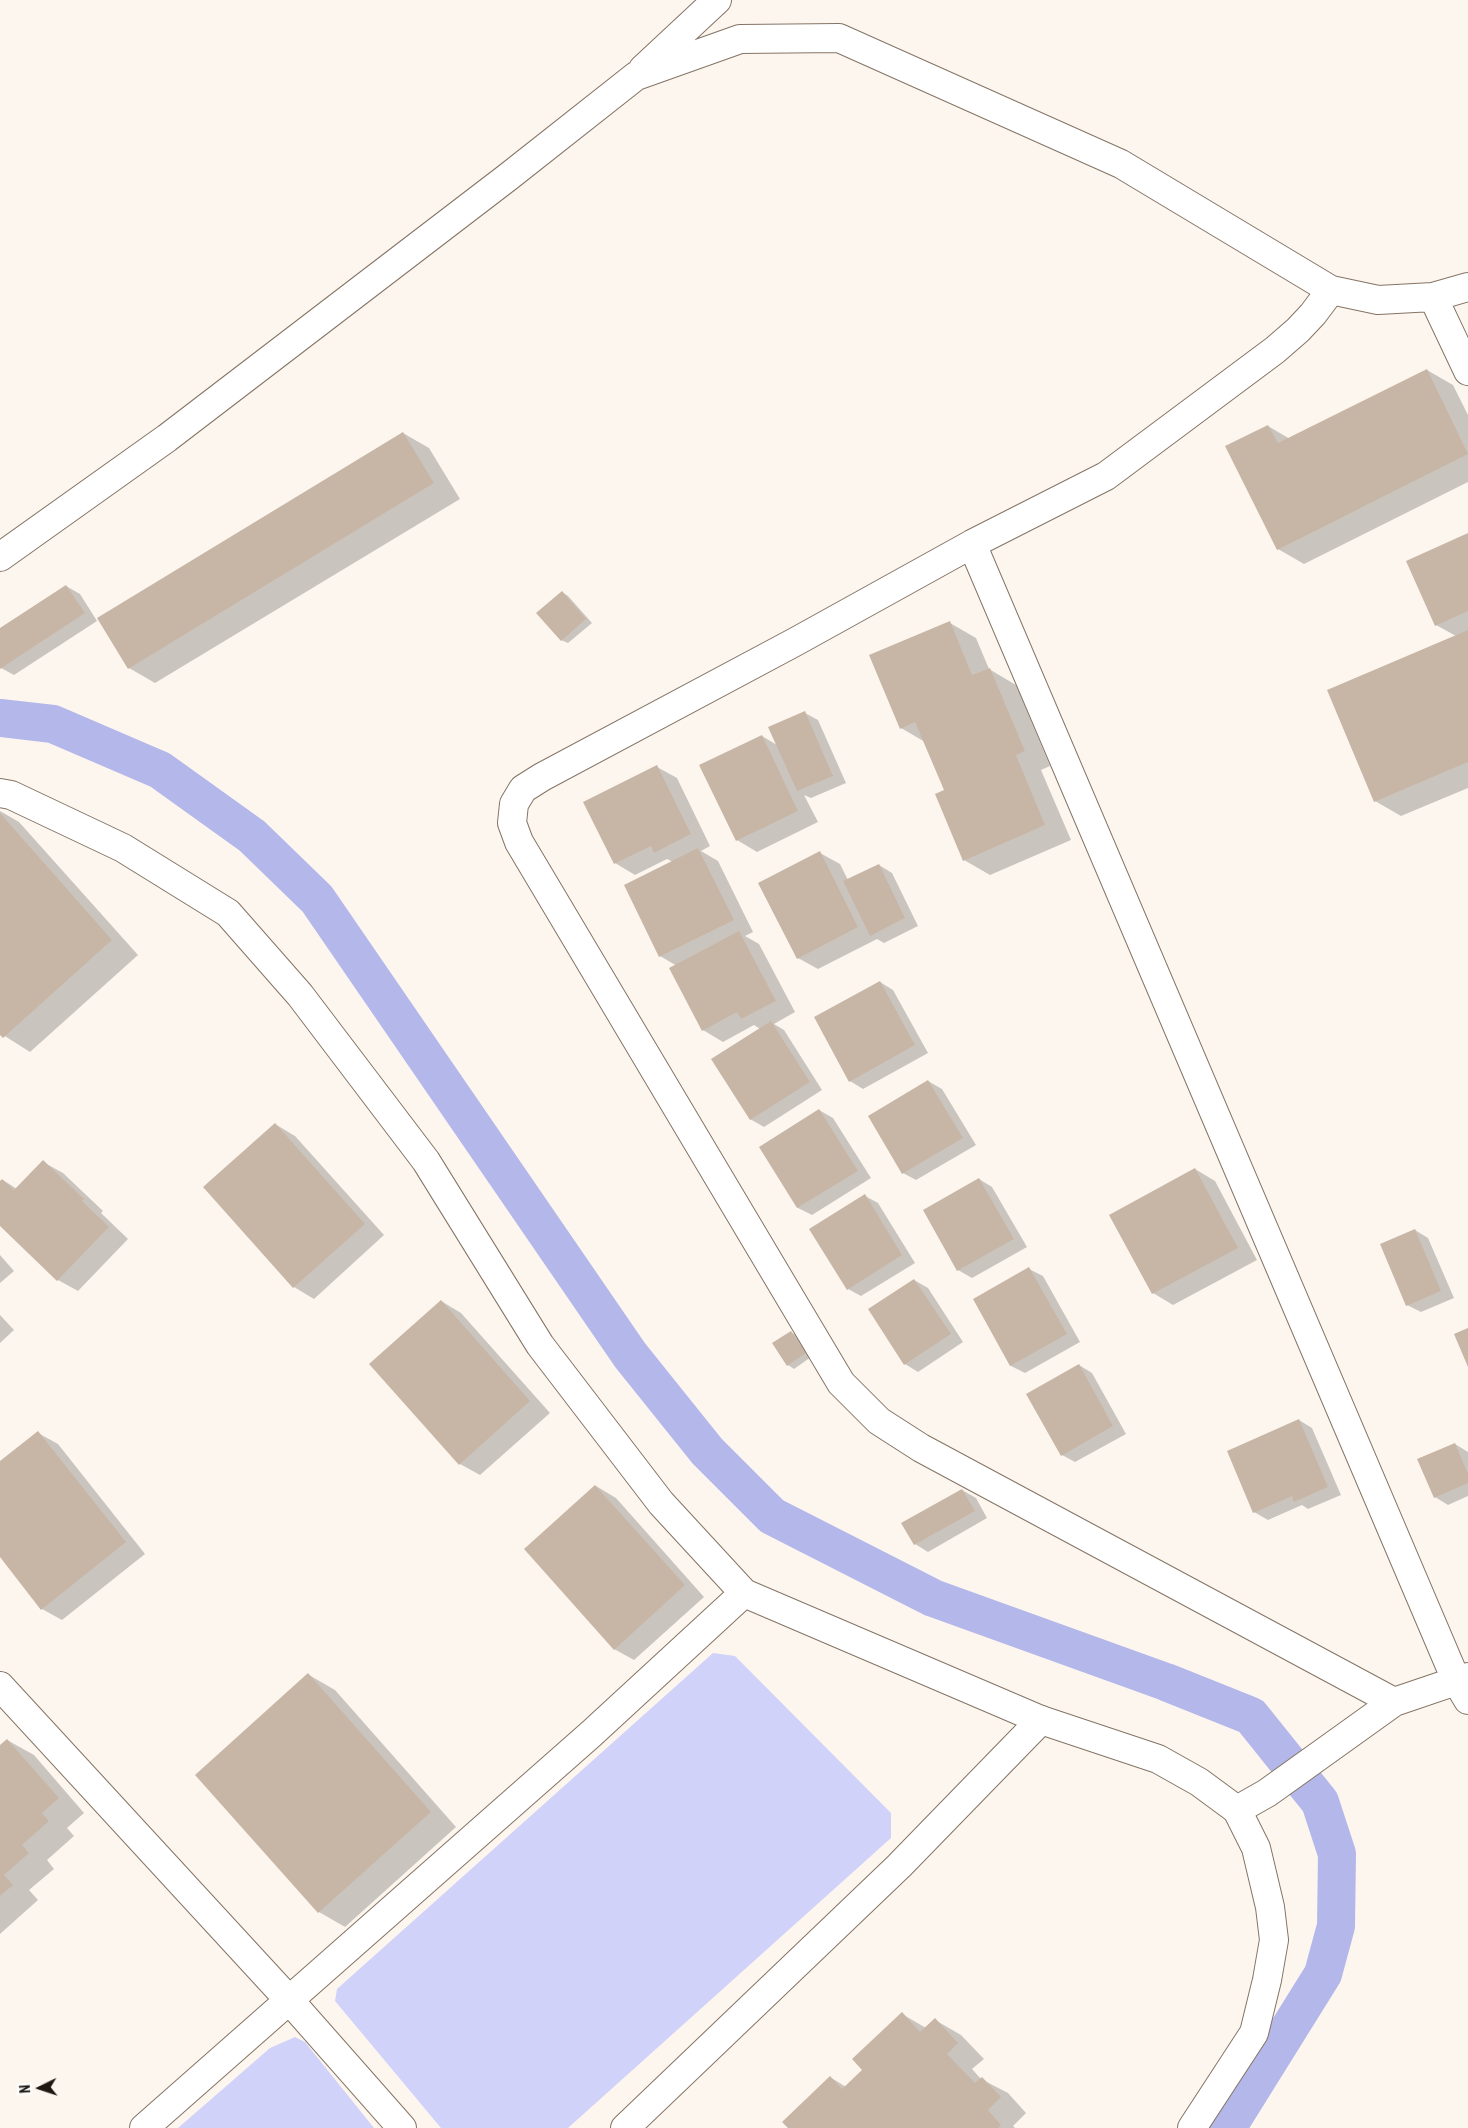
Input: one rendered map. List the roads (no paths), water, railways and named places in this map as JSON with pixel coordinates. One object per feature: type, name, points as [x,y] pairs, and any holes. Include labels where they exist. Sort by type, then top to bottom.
[{"type":"street","points":[[0,557],[166,438],[508,177],[636,76],[717,0]]},
{"type":"street","points":[[636,76],[740,39],[838,38],[1121,164],[1331,290],[1378,300],[1433,297],[1468,287]]},
{"type":"street","points":[[1331,290],[1298,330],[1275,350],[1106,476],[972,544],[529,785],[523,789],[514,804],[512,823],[518,842],[841,1383],[879,1421],[921,1448],[1394,1702]]},
{"type":"street","points":[[1433,297],[1468,371]]},
{"type":"street","points":[[972,544],[1464,1685],[1394,1702],[1318,1758],[1267,1793],[1237,1810]]},
{"type":"street","points":[[0,793],[11,795],[124,848],[228,913],[300,995],[426,1161],[540,1345],[661,1502],[744,1593],[1040,1720],[1158,1759],[1199,1782],[1237,1810],[1256,1848],[1270,1907],[1274,1940],[1267,1980],[1254,2033],[1192,2128]]},
{"type":"street","points":[[144,2128],[590,1734],[744,1593]]},
{"type":"street","points":[[0,1686],[290,2001],[402,2128]]},
{"type":"street","points":[[625,2128],[899,1866],[1040,1720]]},
{"type":"waterway","points":[[0,718],[53,724],[160,770],[252,836],[317,899],[630,1355],[707,1451],[772,1516],[933,1598],[1166,1682],[1251,1716],[1320,1802],[1337,1854],[1336,1926],[1323,1974],[1227,2128]]}]
